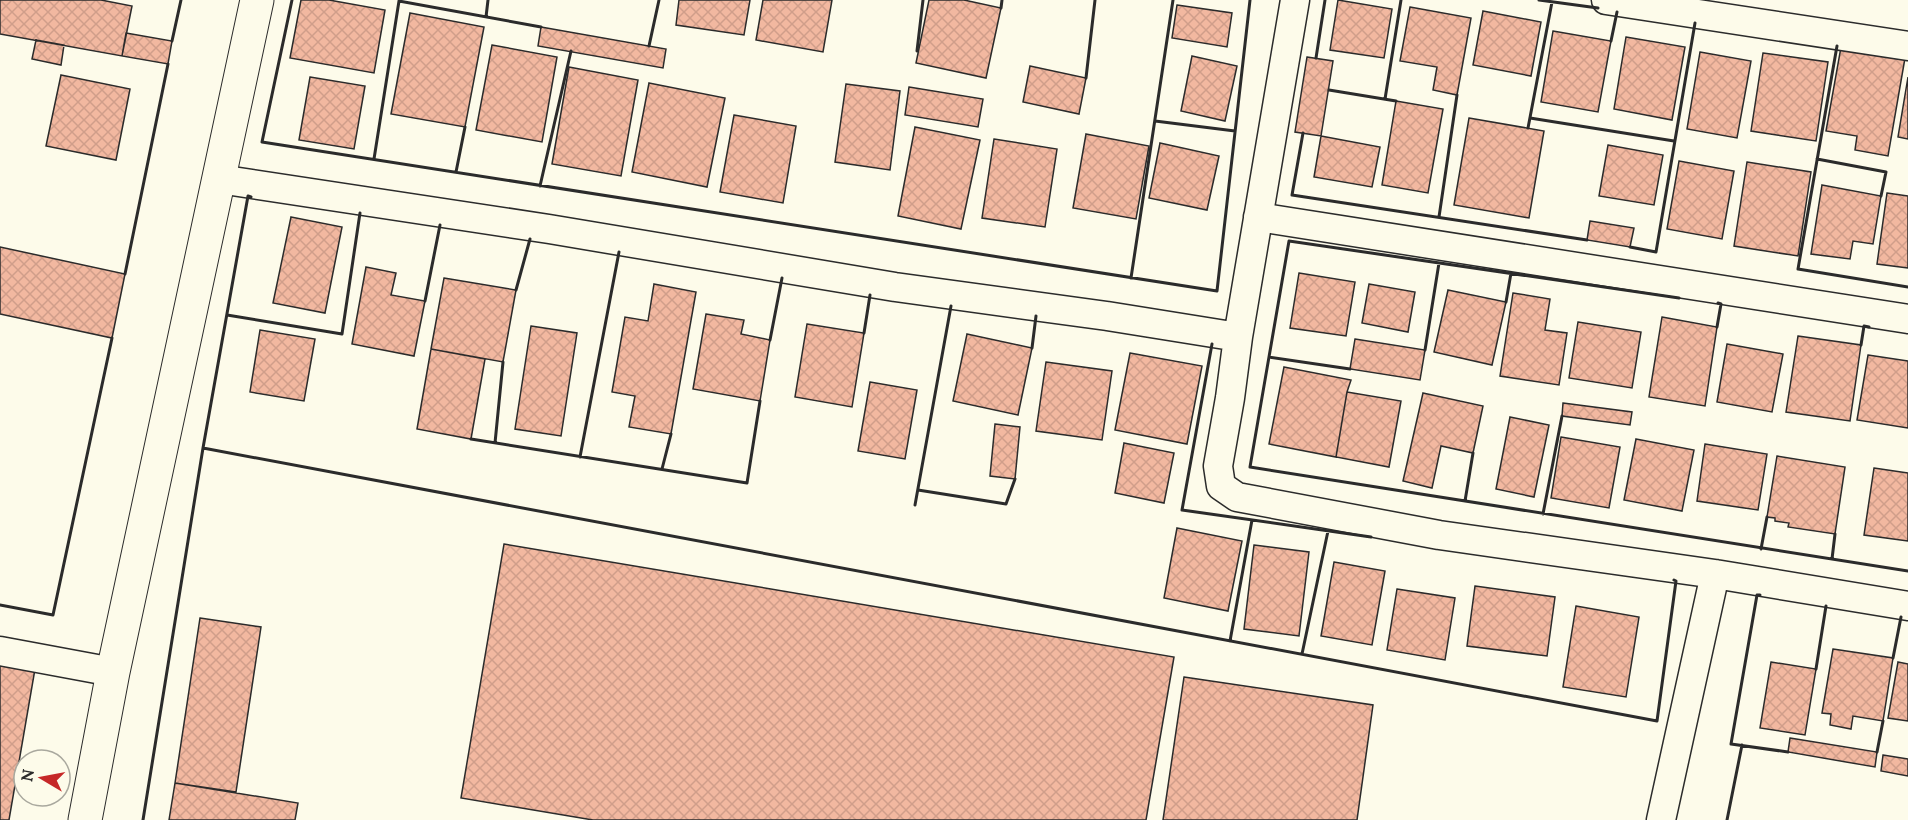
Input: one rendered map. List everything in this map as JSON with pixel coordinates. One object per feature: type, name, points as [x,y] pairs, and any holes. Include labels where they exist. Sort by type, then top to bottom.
[{"type":"street","points":[[85,820],[113,672],[257,0]]},
{"type":"street","points":[[1295,0],[1218,466],[1221,486],[1237,497],[1439,536],[1714,574],[1908,606]]},
{"type":"street","points":[[1606,0],[1908,46]]},
{"type":"street","points":[[219,179],[549,229],[895,287],[1107,316],[1238,337]]},
{"type":"street","points":[[1258,217],[1908,319]]},
{"type":"street","points":[[1661,820],[1714,574]]},
{"type":"street","points":[[0,651],[113,672]]},
{"type":"building","points":[[0,0],[101,0],[132,6],[122,56],[0,34]]},
{"type":"building","points":[[301,0],[329,0],[385,10],[374,73],[290,58]]},
{"type":"building","points":[[679,0],[750,0],[744,35],[676,25]]},
{"type":"building","points":[[763,0],[832,0],[823,52],[756,40]]},
{"type":"building","points":[[929,0],[964,0],[1001,8],[986,78],[916,63]]},
{"type":"building","points":[[1338,0],[1392,9],[1384,58],[1330,50]]},
{"type":"building","points":[[1177,5],[1232,13],[1227,47],[1172,38]]},
{"type":"building","points":[[1410,7],[1471,18],[1457,95],[1433,90],[1437,67],[1400,61]]},
{"type":"building","points":[[1483,11],[1541,22],[1531,76],[1473,65]]},
{"type":"building","points":[[410,13],[484,27],[465,127],[391,114]]},
{"type":"building","points":[[541,27],[666,49],[663,68],[538,46]]},
{"type":"building","points":[[1553,31],[1611,41],[1598,112],[1541,102]]},
{"type":"building","points":[[126,33],[172,41],[168,64],[122,56]]},
{"type":"building","points":[[1626,37],[1685,47],[1672,120],[1614,109]]},
{"type":"building","points":[[36,40],[64,45],[61,65],[32,59]]},
{"type":"building","points":[[492,45],[557,57],[542,142],[476,130]]},
{"type":"building","points":[[1841,47],[1905,58],[1888,156],[1855,150],[1857,136],[1826,131]]},
{"type":"building","points":[[1700,52],[1751,61],[1737,138],[1687,129]]},
{"type":"building","points":[[1763,53],[1828,62],[1816,141],[1751,131]]},
{"type":"building","points":[[1192,56],[1237,66],[1225,121],[1181,111]]},
{"type":"building","points":[[1307,57],[1333,61],[1321,136],[1295,132]]},
{"type":"building","points":[[1030,66],[1086,78],[1079,114],[1023,102]]},
{"type":"building","points":[[569,67],[638,80],[621,176],[552,164]]},
{"type":"building","points":[[61,75],[130,89],[116,160],[46,146]]},
{"type":"building","points":[[310,77],[365,86],[354,149],[299,140]]},
{"type":"building","points":[[1908,77],[1908,139],[1898,137]]},
{"type":"building","points":[[649,83],[725,98],[707,187],[632,172]]},
{"type":"building","points":[[846,84],[900,91],[890,170],[835,162]]},
{"type":"building","points":[[909,87],[983,99],[978,127],[905,115]]},
{"type":"building","points":[[1396,101],[1443,109],[1428,193],[1382,185]]},
{"type":"building","points":[[734,115],[796,126],[783,203],[720,192]]},
{"type":"building","points":[[1469,118],[1544,131],[1529,218],[1454,205]]},
{"type":"building","points":[[915,127],[980,140],[961,229],[898,216]]},
{"type":"building","points":[[1086,134],[1149,146],[1136,219],[1073,208]]},
{"type":"building","points":[[1321,136],[1380,147],[1372,187],[1314,177]]},
{"type":"building","points":[[994,139],[1057,149],[1045,227],[982,218]]},
{"type":"building","points":[[1160,143],[1219,156],[1207,210],[1149,198]]},
{"type":"building","points":[[1608,145],[1663,155],[1654,205],[1599,196]]},
{"type":"building","points":[[1679,161],[1734,171],[1722,239],[1667,229]]},
{"type":"building","points":[[1747,162],[1811,172],[1798,256],[1734,246]]},
{"type":"building","points":[[1822,185],[1881,196],[1873,244],[1853,241],[1850,259],[1811,254]]},
{"type":"building","points":[[1887,193],[1908,196],[1908,268],[1877,264]]},
{"type":"building","points":[[291,217],[342,227],[325,313],[273,303]]},
{"type":"building","points":[[1590,221],[1634,228],[1630,247],[1587,240]]},
{"type":"building","points":[[0,247],[125,274],[112,338],[0,314]]},
{"type":"building","points":[[366,267],[396,273],[391,295],[425,301],[414,356],[352,344]]},
{"type":"building","points":[[1299,273],[1355,282],[1346,336],[1290,328]]},
{"type":"building","points":[[444,278],[516,290],[503,362],[431,349]]},
{"type":"building","points":[[654,284],[696,292],[671,434],[629,427],[635,396],[612,392],[625,317],[648,321]]},
{"type":"building","points":[[1369,284],[1415,292],[1408,332],[1362,323]]},
{"type":"building","points":[[1448,290],[1506,302],[1492,365],[1434,352]]},
{"type":"building","points":[[1513,293],[1550,299],[1545,330],[1567,333],[1559,385],[1500,376]]},
{"type":"building","points":[[706,314],[744,320],[741,334],[770,340],[760,401],[693,389]]},
{"type":"building","points":[[1662,317],[1717,327],[1705,406],[1649,397]]},
{"type":"building","points":[[1578,322],[1641,332],[1632,388],[1569,378]]},
{"type":"building","points":[[807,324],[864,333],[852,407],[795,397]]},
{"type":"building","points":[[531,326],[577,333],[561,436],[515,429]]},
{"type":"building","points":[[260,330],[315,339],[304,401],[250,392]]},
{"type":"building","points":[[967,334],[1032,348],[1018,415],[953,401]]},
{"type":"building","points":[[1798,336],[1861,345],[1850,421],[1786,412]]},
{"type":"building","points":[[1355,339],[1425,350],[1420,380],[1350,369]]},
{"type":"building","points":[[1727,344],[1783,354],[1772,412],[1717,402]]},
{"type":"building","points":[[431,349],[485,359],[471,439],[417,429]]},
{"type":"building","points":[[1130,353],[1202,366],[1187,444],[1115,430]]},
{"type":"building","points":[[1868,355],[1908,361],[1908,428],[1857,420]]},
{"type":"building","points":[[1046,362],[1112,371],[1102,440],[1036,431]]},
{"type":"building","points":[[1284,367],[1351,380],[1336,457],[1269,444]]},
{"type":"building","points":[[870,382],[917,390],[905,459],[858,451]]},
{"type":"building","points":[[1347,392],[1401,401],[1389,467],[1336,457]]},
{"type":"building","points":[[1423,393],[1483,406],[1473,453],[1441,446],[1432,488],[1403,481]]},
{"type":"building","points":[[1563,403],[1632,412],[1630,425],[1562,416]]},
{"type":"building","points":[[1510,417],[1549,425],[1534,497],[1496,489]]},
{"type":"building","points":[[995,424],[1020,427],[1015,479],[990,476]]},
{"type":"building","points":[[1561,437],[1620,447],[1609,508],[1551,498]]},
{"type":"building","points":[[1636,439],[1694,450],[1682,511],[1624,500]]},
{"type":"building","points":[[1124,443],[1174,453],[1164,503],[1115,493]]},
{"type":"building","points":[[1705,444],[1767,454],[1758,510],[1697,501]]},
{"type":"building","points":[[1777,456],[1845,467],[1835,534],[1788,527],[1789,523],[1767,517]]},
{"type":"building","points":[[1874,468],[1908,473],[1908,541],[1864,535]]},
{"type":"building","points":[[1177,528],[1242,541],[1228,611],[1164,598]]},
{"type":"building","points":[[504,544],[1174,657],[1146,820],[593,820],[461,798]]},
{"type":"building","points":[[1254,545],[1309,552],[1299,636],[1244,629]]},
{"type":"building","points":[[1334,562],[1385,571],[1372,645],[1321,636]]},
{"type":"building","points":[[1475,586],[1555,597],[1547,656],[1467,646]]},
{"type":"building","points":[[1397,589],[1455,598],[1445,660],[1387,650]]},
{"type":"building","points":[[1576,606],[1639,617],[1626,697],[1563,687]]},
{"type":"building","points":[[200,618],[261,627],[236,792],[175,783]]},
{"type":"building","points":[[1833,649],[1893,658],[1883,721],[1853,716],[1851,729],[1830,725],[1831,714],[1822,713]]},
{"type":"building","points":[[0,662],[35,669],[21,748],[12,748],[12,803],[9,820],[0,820]]},
{"type":"building","points":[[1771,662],[1816,669],[1805,735],[1760,728]]},
{"type":"building","points":[[1898,662],[1908,664],[1908,721],[1888,718]]},
{"type":"building","points":[[1184,677],[1373,705],[1357,820],[1163,820]]},
{"type":"building","points":[[1790,738],[1877,752],[1875,767],[1788,752]]},
{"type":"building","points":[[1883,755],[1908,759],[1908,776],[1881,771]]},
{"type":"building","points":[[175,783],[298,803],[295,820],[169,820]]},
{"type":"wall","points":[[172,41],[181,0]]},
{"type":"wall","points":[[292,0],[262,142],[1217,291],[1250,0]]},
{"type":"wall","points":[[486,17],[488,0]]},
{"type":"wall","points":[[649,46],[659,0]]},
{"type":"wall","points":[[917,51],[923,0]]},
{"type":"wall","points":[[1001,8],[1002,0]]},
{"type":"wall","points":[[1086,78],[1095,0]]},
{"type":"wall","points":[[1131,278],[1173,0]]},
{"type":"wall","points":[[1316,58],[1325,0]]},
{"type":"wall","points":[[1385,99],[1401,0]]},
{"type":"wall","points":[[1539,0],[1598,8]]},
{"type":"wall","points":[[374,159],[399,1],[541,27]]},
{"type":"wall","points":[[1528,128],[1552,2]]},
{"type":"wall","points":[[1611,41],[1617,12]]},
{"type":"wall","points":[[1630,247],[1656,252],[1695,23]]},
{"type":"wall","points":[[1837,46],[1798,269],[1908,287]]},
{"type":"wall","points":[[540,186],[571,51]]},
{"type":"wall","points":[[125,274],[168,64]]},
{"type":"wall","points":[[1329,90],[1396,101]]},
{"type":"wall","points":[[1439,217],[1457,95]]},
{"type":"wall","points":[[1530,118],[1674,141]]},
{"type":"wall","points":[[1155,121],[1235,131]]},
{"type":"wall","points":[[456,172],[465,127]]},
{"type":"wall","points":[[1303,133],[1292,195],[1587,240]]},
{"type":"wall","points":[[1817,159],[1886,172],[1881,196]]},
{"type":"wall","points":[[143,820],[203,448],[248,196],[251,197]]},
{"type":"wall","points":[[227,315],[342,334],[360,213]]},
{"type":"wall","points":[[425,301],[440,225]]},
{"type":"wall","points":[[516,290],[530,239]]},
{"type":"wall","points":[[1679,298],[1289,241],[1250,467],[1908,571]]},
{"type":"wall","points":[[580,457],[619,252]]},
{"type":"wall","points":[[1425,350],[1439,263]]},
{"type":"wall","points":[[1506,302],[1511,273]]},
{"type":"wall","points":[[770,340],[782,278]]},
{"type":"wall","points":[[864,333],[870,295]]},
{"type":"wall","points":[[1717,327],[1721,304],[1718,303]]},
{"type":"wall","points":[[915,505],[951,306]]},
{"type":"wall","points":[[1032,348],[1036,316]]},
{"type":"wall","points":[[1861,345],[1864,326],[1869,327]]},
{"type":"wall","points":[[0,605],[53,615],[112,338]]},
{"type":"wall","points":[[1212,344],[1182,510],[1371,537]]},
{"type":"wall","points":[[1269,357],[1350,369]]},
{"type":"wall","points":[[495,443],[503,362]]},
{"type":"wall","points":[[471,439],[747,483],[760,401]]},
{"type":"wall","points":[[1543,514],[1562,416]]},
{"type":"wall","points":[[662,469],[671,434]]},
{"type":"wall","points":[[203,448],[1657,721],[1676,581],[1674,580]]},
{"type":"wall","points":[[1465,501],[1473,453]]},
{"type":"wall","points":[[918,490],[1006,504],[1015,479]]},
{"type":"wall","points":[[1761,549],[1767,517]]},
{"type":"wall","points":[[1230,641],[1252,520]]},
{"type":"wall","points":[[1302,654],[1328,531]]},
{"type":"wall","points":[[1832,559],[1835,534]]},
{"type":"wall","points":[[1760,595],[1757,595],[1731,744],[1788,752]]},
{"type":"wall","points":[[1816,669],[1826,606]]},
{"type":"wall","points":[[1893,658],[1901,617]]},
{"type":"wall","points":[[1877,752],[1883,721]]},
{"type":"wall","points":[[1727,820],[1742,745]]}]
